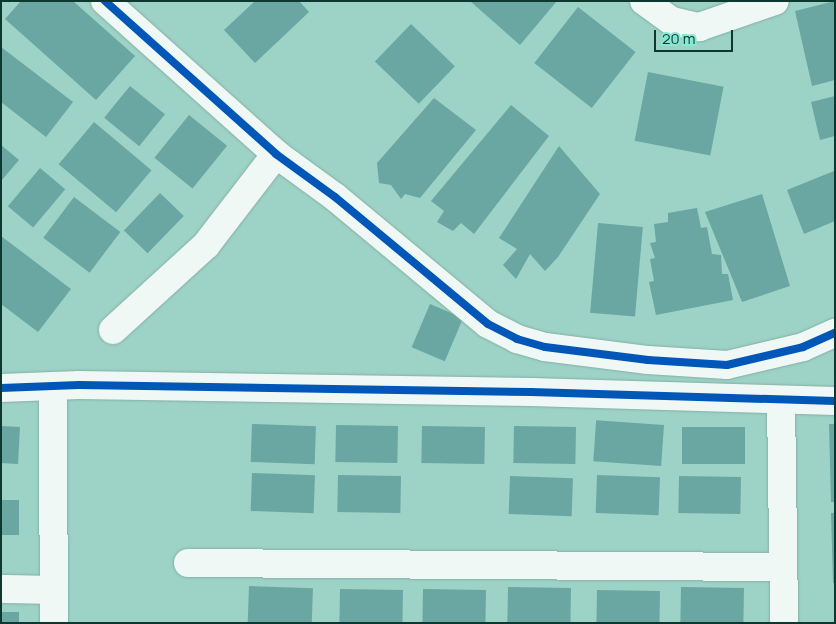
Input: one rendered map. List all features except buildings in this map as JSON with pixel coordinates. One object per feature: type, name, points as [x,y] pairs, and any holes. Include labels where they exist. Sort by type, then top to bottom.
[{"type":"street","points":[[105,1],[276,154],[335,197],[488,324],[518,339],[546,347],[648,360],[727,365],[803,347],[835,333]]},
{"type":"street","points":[[644,1],[672,21],[698,27],[775,1]]},
{"type":"street","points":[[113,330],[206,245],[276,154]]},
{"type":"street","points":[[1,388],[79,385],[531,392],[835,401]]},
{"type":"street","points":[[53,387],[54,623]]},
{"type":"street","points":[[781,400],[784,623]]},
{"type":"street","points":[[188,563],[783,567]]},
{"type":"street","points":[[1,589],[53,590]]},
{"type":"cycle path","points":[[105,1],[276,154],[335,197],[488,324],[517,339],[545,347],[648,360],[727,365],[803,347],[835,333]]},
{"type":"cycle path","points":[[1,388],[79,385],[531,392],[835,401]]}]
